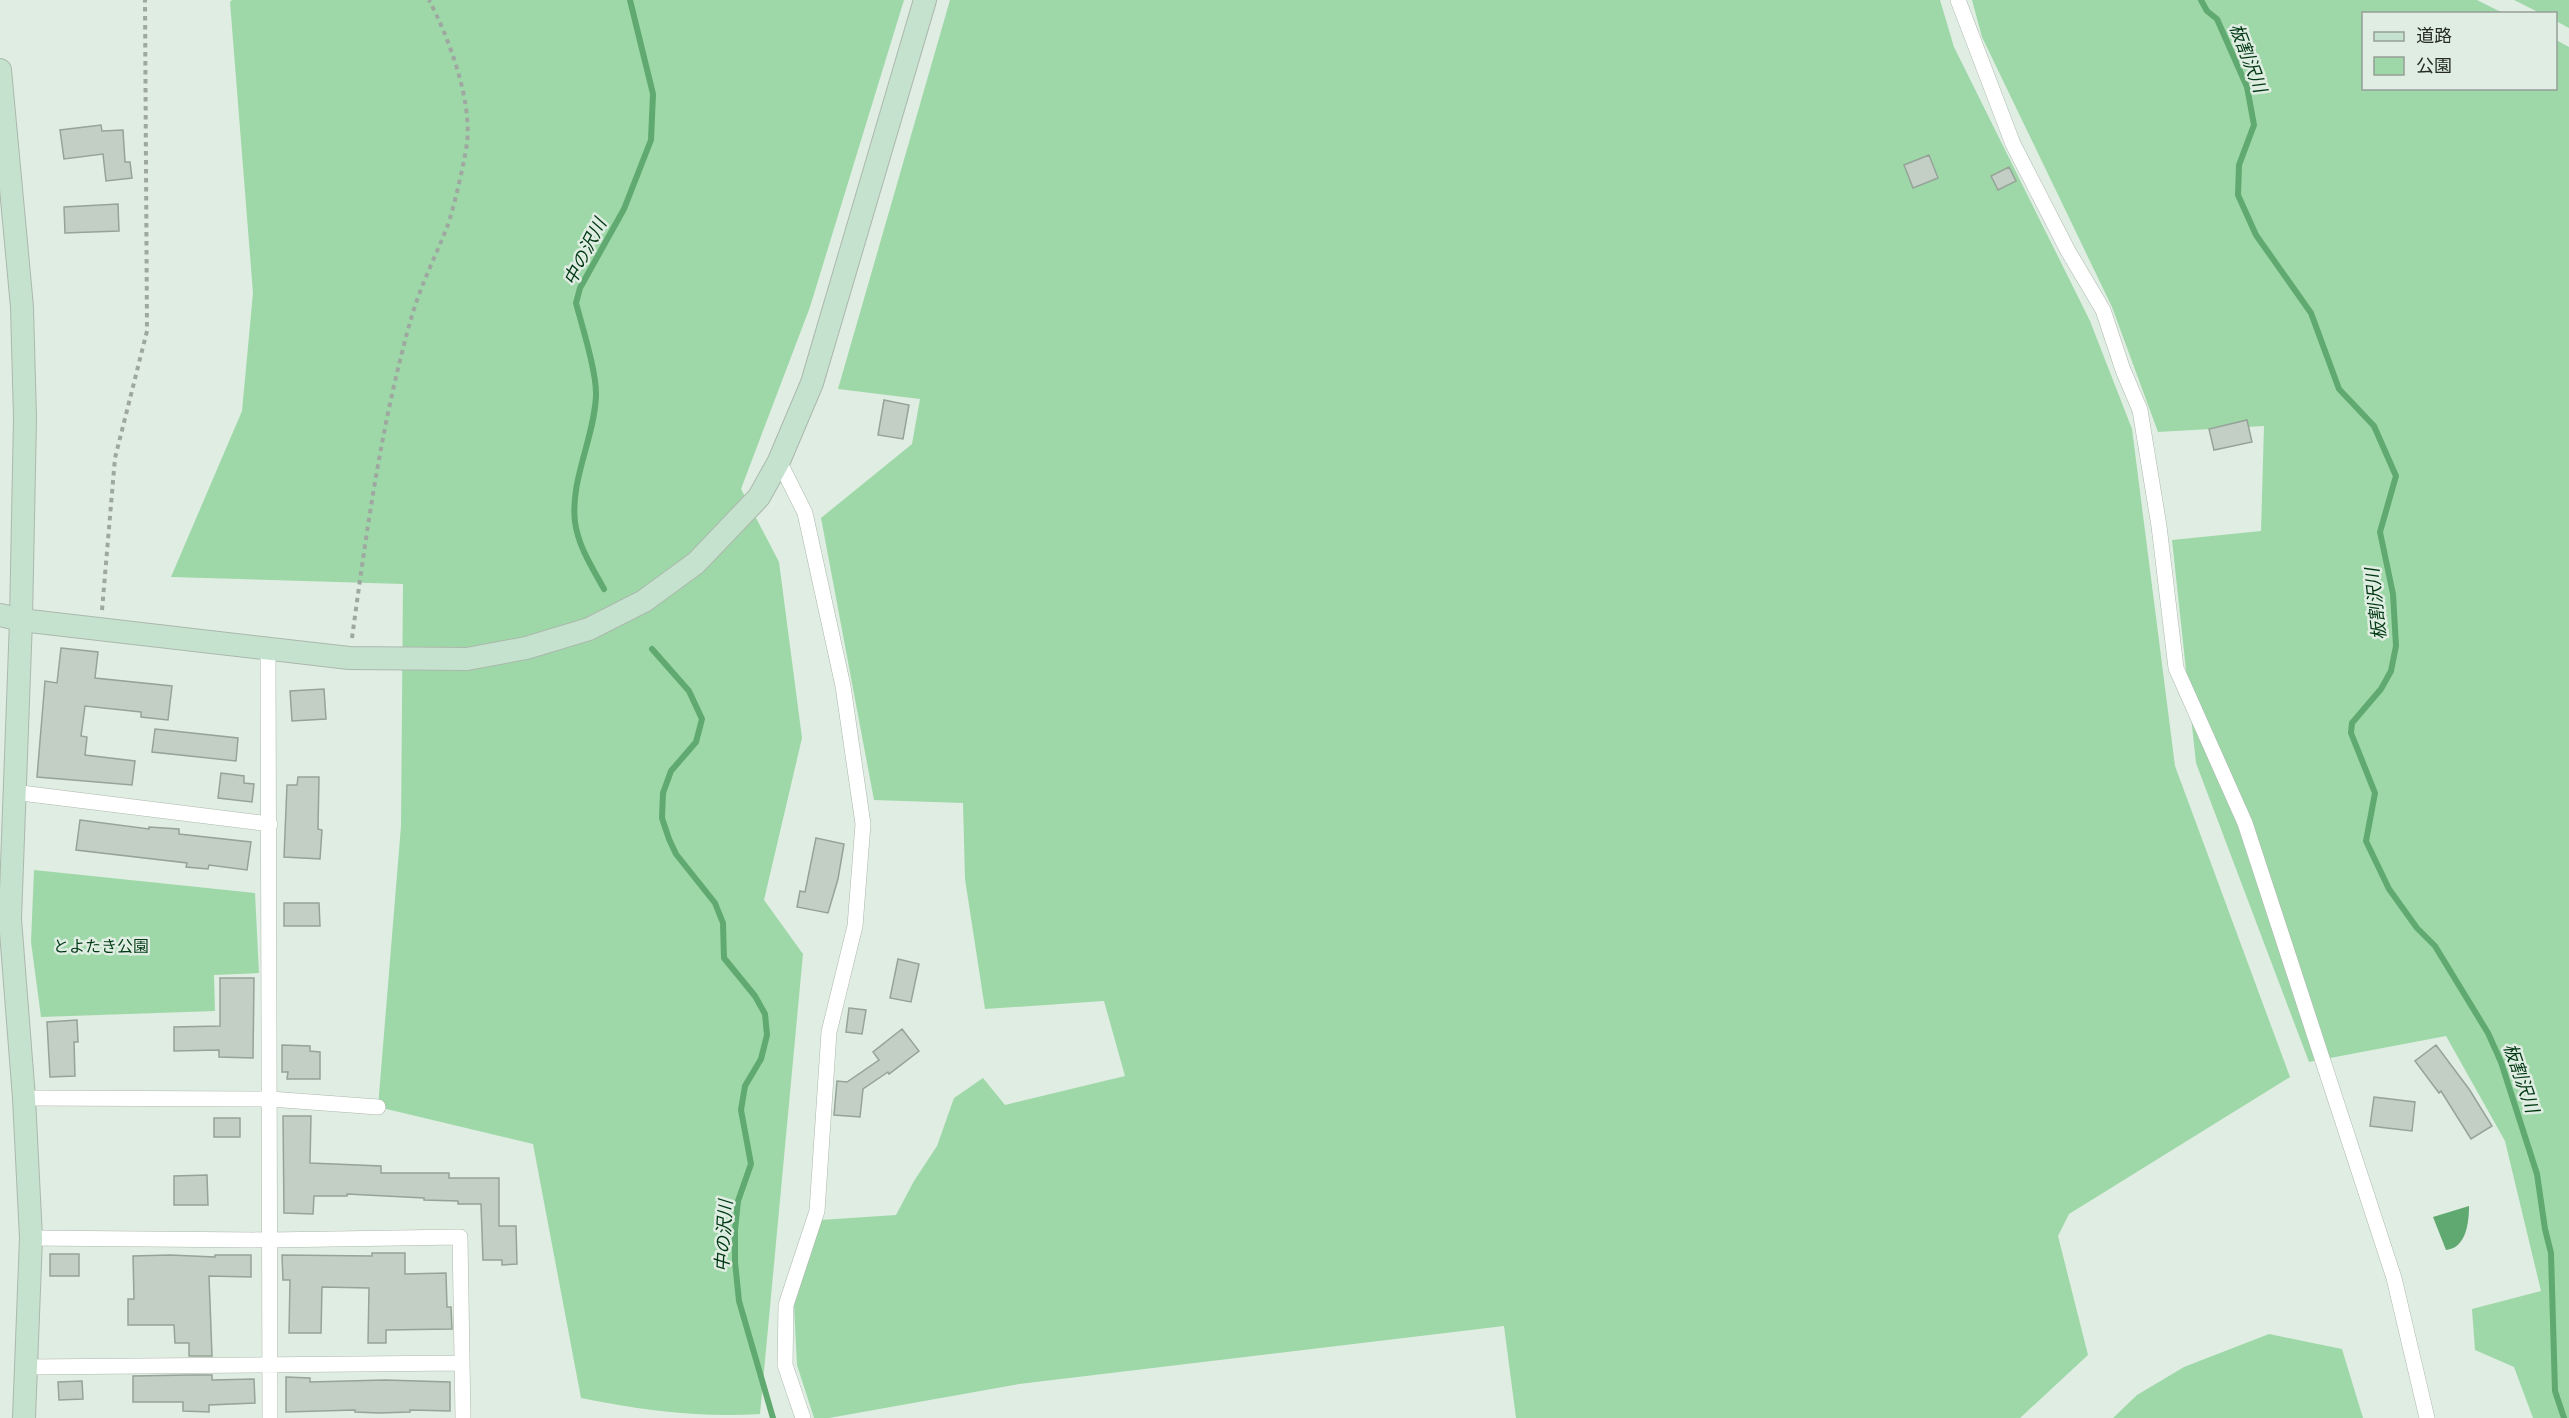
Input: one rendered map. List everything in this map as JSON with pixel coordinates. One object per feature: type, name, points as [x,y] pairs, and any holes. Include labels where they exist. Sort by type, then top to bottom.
[{"type":"street","points":[[10,617],[349,658],[466,659],[526,648],[588,629],[644,601],[696,563],[759,497],[779,461],[812,383],[925,0]]},
{"type":"street","points":[[1959,0],[2013,144],[2068,251],[2103,310],[2123,370],[2140,410],[2158,525],[2176,668],[2245,823],[2394,1278],[2427,1418]]},
{"type":"street","points":[[0,70],[22,307],[25,418],[10,617],[13,792],[10,920],[24,1098],[31,1238],[28,1367],[24,1418]]},
{"type":"street","points":[[779,461],[805,513],[843,686],[862,824],[855,926],[829,1032],[817,1211],[786,1305],[785,1365],[802,1418]]},
{"type":"street","points":[[268,650],[270,1418]]},
{"type":"street","points":[[13,792],[270,824]]},
{"type":"street","points":[[24,1098],[270,1099],[378,1107]]},
{"type":"street","points":[[31,1238],[270,1240],[460,1237],[463,1418]]},
{"type":"street","points":[[28,1367],[461,1363]]},
{"type":"path","points":[[100,628],[115,458],[147,331],[145,0]]},
{"type":"path","points":[[349,658],[384,424],[414,310],[448,224],[467,143],[466,112],[459,80],[442,26],[429,0]]},
{"type":"green space","points":[[232,0],[904,0],[810,307],[741,489],[779,562],[802,738],[764,900],[803,954],[760,1414],[715,1415],[670,1412],[581,1398],[533,1144],[378,1107],[401,826],[403,584],[171,577],[242,411],[253,293],[230,2]]},
{"type":"green space","points":[[950,0],[1940,0],[1954,47],[2090,321],[2132,429],[2175,766],[2290,1077],[2069,1214],[2058,1236],[2088,1355],[2020,1418],[1516,1418],[1504,1326],[1019,1384],[829,1418],[814,1418],[797,1365],[794,1306],[820,1220],[896,1215],[914,1181],[937,1146],[954,1098],[983,1078],[1005,1105],[1125,1076],[1104,1001],[985,1009],[965,879],[963,803],[874,800],[821,518],[912,444],[920,399],[838,389]]},
{"type":"green space","points":[[1972,0],[2477,0],[2501,12],[2362,12],[2362,90],[2557,90],[2557,41],[2569,47],[2569,1418],[2533,1418],[2514,1367],[2475,1350],[2472,1309],[2541,1291],[2505,1141],[2446,1036],[2309,1062],[2196,763],[2172,540],[2261,531],[2264,426],[2158,432],[2112,307],[1982,37]]},
{"type":"green space","points":[[2514,0],[2569,0],[2569,28],[2557,22],[2557,12],[2538,12]]},
{"type":"green space","name":"とよたき公園","points":[[34,870],[255,893],[259,973],[214,975],[215,1011],[41,1017],[31,942]]},
{"type":"green space","points":[[2269,1334],[2342,1349],[2363,1418],[2113,1418],[2137,1395],[2184,1367]]},
{"type":"shaded area","points":[[2469,1206],[2467,1227],[2462,1240],[2458,1245],[2446,1250],[2433,1217]]},
{"type":"building","points":[[101,125],[102,131],[123,130],[125,162],[130,162],[132,178],[106,181],[103,154],[64,159],[60,130]]},
{"type":"building","points":[[1929,155],[1938,178],[1913,188],[1904,165]]},
{"type":"building","points":[[2009,167],[2016,181],[1998,190],[1991,176]]},
{"type":"building","points":[[118,204],[119,231],[65,233],[64,207]]},
{"type":"building","points":[[884,400],[909,405],[903,439],[878,435]]},
{"type":"building","points":[[2247,420],[2252,442],[2214,450],[2209,429]]},
{"type":"building","points":[[61,648],[98,652],[95,678],[172,686],[168,720],[141,717],[141,712],[85,706],[81,736],[87,737],[85,755],[135,761],[132,785],[37,777],[45,681],[57,683]]},
{"type":"building","points":[[324,689],[326,719],[292,721],[290,691]]},
{"type":"building","points":[[155,729],[238,738],[236,761],[152,752]]},
{"type":"building","points":[[221,773],[244,776],[244,783],[254,784],[252,802],[218,798]]},
{"type":"building","points":[[298,777],[319,777],[318,829],[322,830],[320,859],[284,857],[287,785],[297,785]]},
{"type":"building","points":[[80,820],[149,829],[149,827],[179,829],[179,834],[251,842],[247,870],[209,865],[208,869],[186,867],[187,863],[76,850]]},
{"type":"building","points":[[816,838],[844,844],[838,879],[828,913],[797,907],[800,891],[805,892]]},
{"type":"building","points":[[284,903],[319,903],[320,926],[284,926]]},
{"type":"building","points":[[898,959],[919,964],[911,1002],[890,998]]},
{"type":"building","points":[[220,978],[254,978],[253,1058],[219,1057],[219,1050],[174,1051],[174,1027],[220,1026]]},
{"type":"building","points":[[849,1008],[866,1010],[862,1034],[846,1032]]},
{"type":"building","points":[[77,1020],[78,1042],[74,1042],[75,1076],[50,1077],[47,1022]]},
{"type":"building","points":[[902,1029],[919,1051],[889,1074],[888,1072],[863,1089],[860,1117],[834,1115],[837,1081],[847,1082],[879,1060],[873,1052]]},
{"type":"building","points":[[282,1045],[310,1046],[310,1051],[320,1052],[320,1079],[287,1079],[288,1072],[282,1072]]},
{"type":"building","points":[[2436,1045],[2469,1089],[2492,1126],[2471,1139],[2441,1091],[2439,1093],[2415,1061]]},
{"type":"building","points":[[2374,1097],[2415,1102],[2412,1131],[2370,1126]]},
{"type":"building","points":[[283,1116],[311,1116],[310,1163],[381,1166],[381,1173],[449,1173],[449,1178],[499,1178],[499,1226],[516,1226],[517,1264],[502,1265],[502,1260],[483,1260],[481,1204],[347,1194],[347,1196],[314,1196],[313,1214],[284,1213]]},
{"type":"building","points":[[214,1118],[240,1118],[240,1137],[214,1137]]},
{"type":"building","points":[[207,1175],[208,1205],[174,1205],[174,1176]]},
{"type":"building","points":[[372,1253],[405,1253],[405,1274],[446,1273],[447,1307],[451,1307],[452,1329],[386,1330],[386,1343],[368,1343],[369,1288],[322,1287],[321,1333],[289,1333],[290,1280],[283,1280],[282,1255],[372,1256]]},
{"type":"building","points":[[50,1254],[79,1254],[79,1276],[50,1276]]},
{"type":"building","points":[[215,1255],[251,1255],[251,1277],[209,1276],[212,1356],[189,1356],[189,1343],[175,1343],[174,1325],[128,1325],[128,1299],[134,1299],[133,1256],[215,1257]]},
{"type":"building","points":[[212,1375],[212,1380],[254,1379],[255,1403],[209,1405],[209,1412],[183,1411],[183,1402],[133,1402],[133,1376]]},
{"type":"building","points":[[286,1377],[310,1378],[310,1382],[385,1380],[450,1382],[450,1411],[286,1412]]},
{"type":"building","points":[[82,1381],[83,1399],[59,1400],[58,1382]]},
{"type":"waterway","name":"中の沢川","points":[[604,589],[583,548],[575,522],[576,491],[596,396],[592,363],[576,303],[580,288],[624,209],[651,140],[653,94],[630,0]]},
{"type":"waterway","name":"板割沢川","points":[[2201,0],[2207,11],[2217,19],[2247,87],[2254,125],[2239,165],[2238,195],[2256,235],[2311,313],[2339,389],[2374,426],[2396,476],[2380,532],[2393,594],[2396,646],[2391,671],[2381,689],[2352,723],[2351,733],[2375,793],[2366,841],[2389,889],[2417,928],[2435,946],[2488,1033],[2501,1062],[2537,1174],[2551,1253],[2555,1391],[2564,1418]]},
{"type":"waterway","name":"中の沢川","points":[[652,649],[689,691],[702,719],[696,742],[671,771],[663,793],[662,818],[676,854],[715,903],[723,923],[724,958],[755,996],[765,1014],[767,1035],[761,1059],[745,1086],[741,1110],[751,1164],[738,1201],[735,1262],[739,1301],[773,1418]]}]
